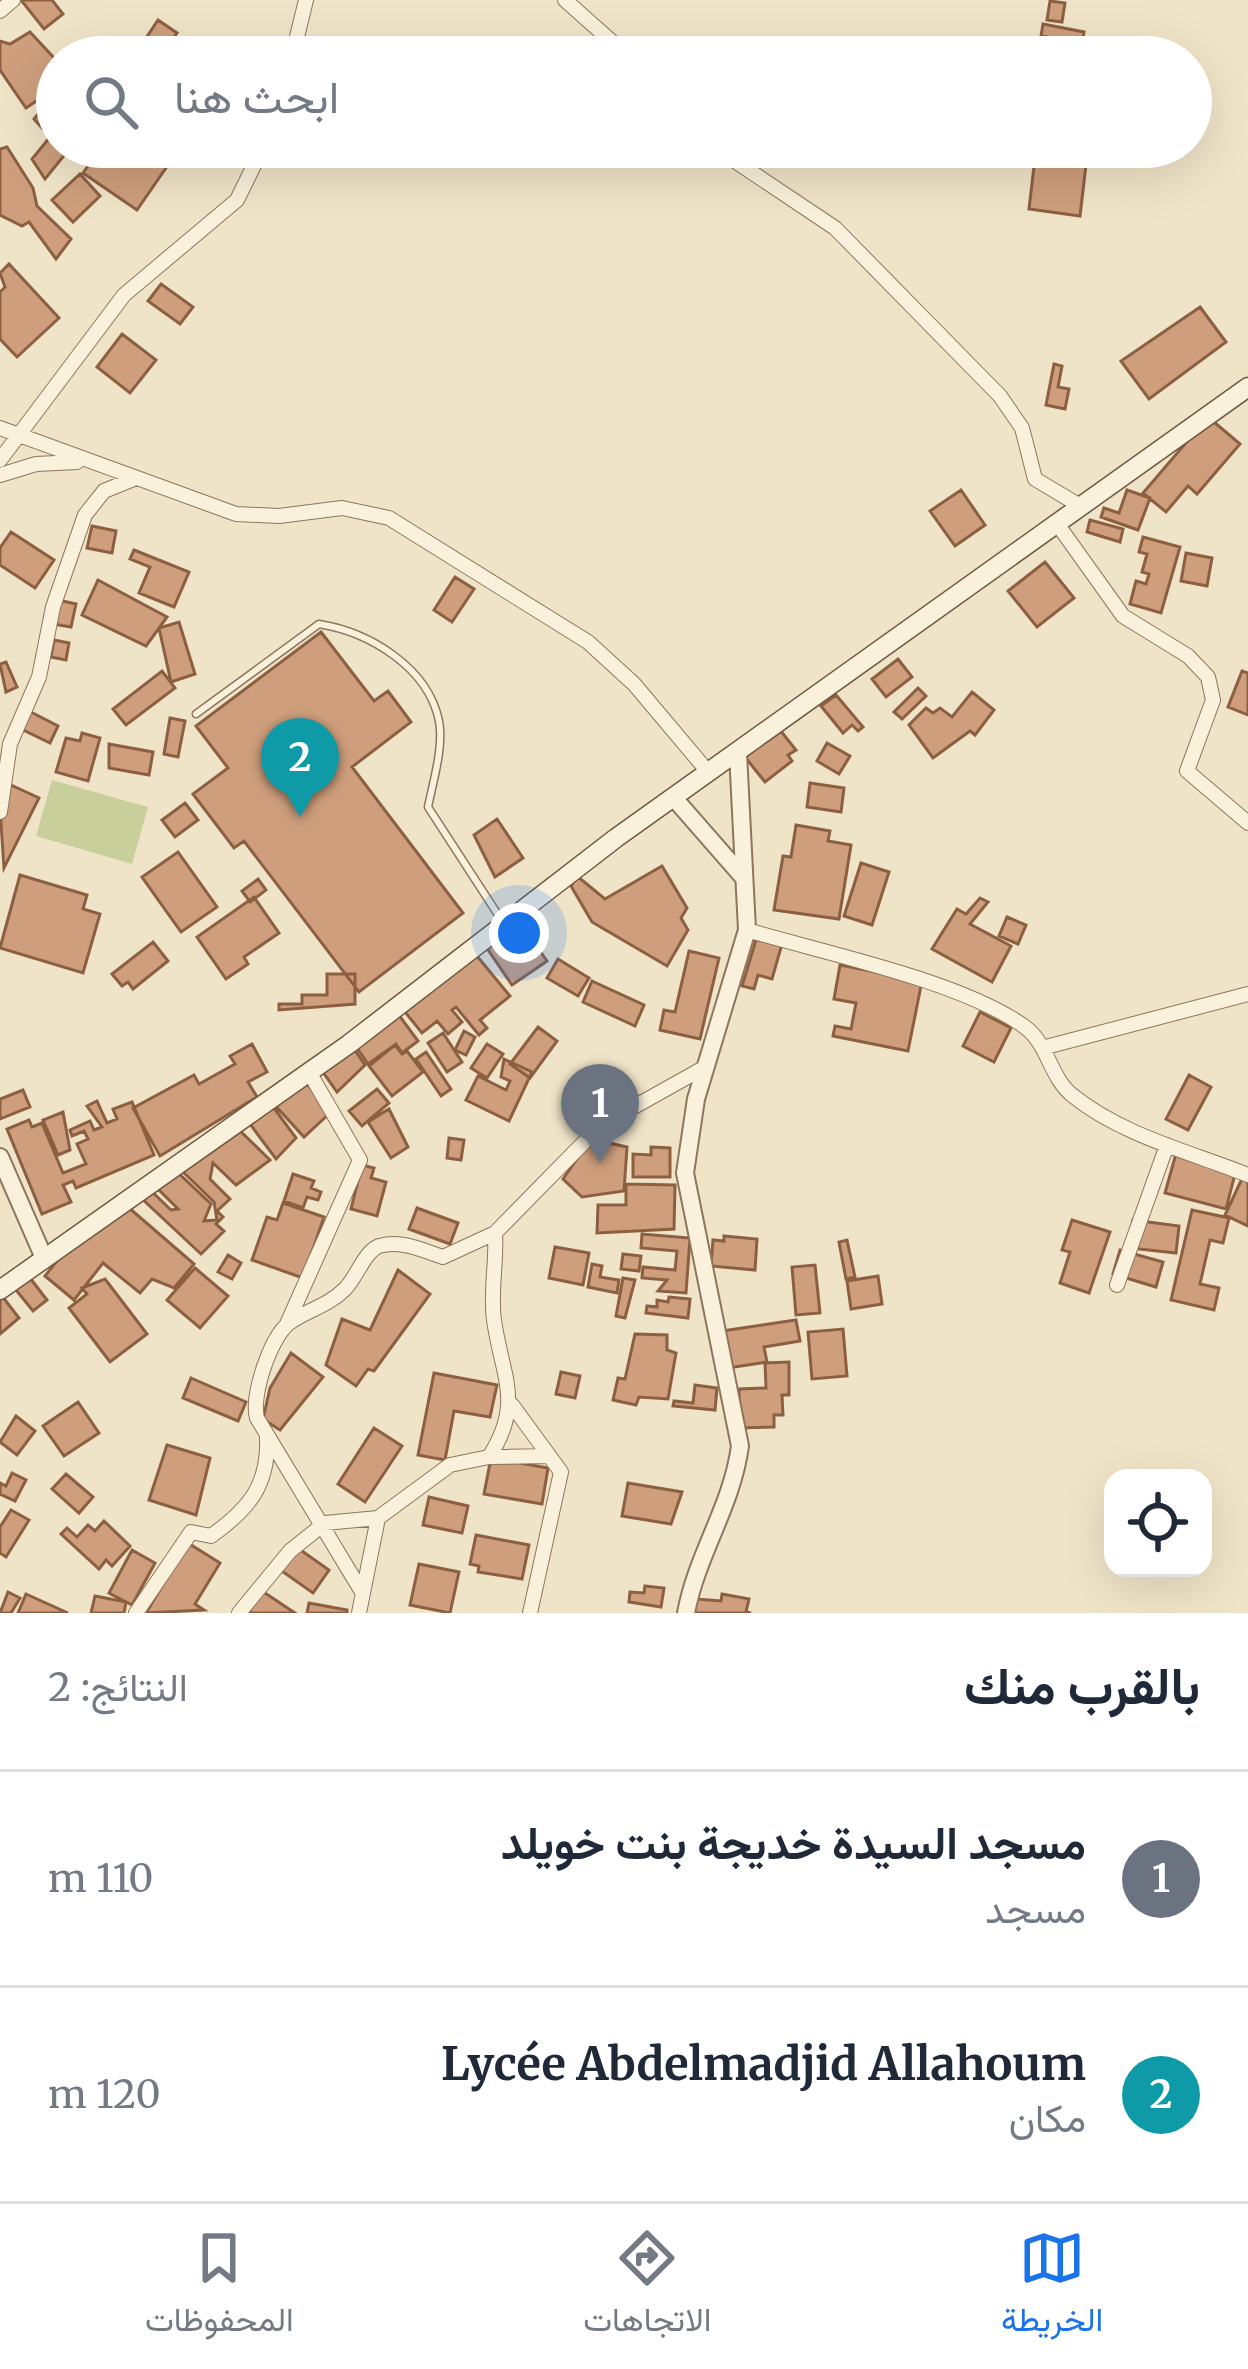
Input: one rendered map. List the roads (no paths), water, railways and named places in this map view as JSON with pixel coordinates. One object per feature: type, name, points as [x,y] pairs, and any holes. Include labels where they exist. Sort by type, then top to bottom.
[{"type":"main road","points":[[0,1290],[309,1072],[674,798],[1248,387]]},
{"type":"street","points":[[0,11],[14,0]]},
{"type":"street","points":[[297,36],[306,0]]},
{"type":"street","points":[[565,0],[605,36]]},
{"type":"street","points":[[0,460],[124,295],[236,200],[252,168]]},
{"type":"street","points":[[746,168],[836,228],[1000,396],[1022,428],[1035,479],[1082,507]]},
{"type":"street","points":[[0,428],[236,514],[279,516],[342,508],[389,518],[588,642],[634,684],[709,773]]},
{"type":"street","points":[[0,475],[36,464],[94,462]]},
{"type":"street","points":[[0,812],[10,744],[39,677],[52,607],[85,515],[104,491],[136,478]]},
{"type":"street","points":[[1058,525],[1123,616],[1188,656],[1208,677],[1213,700],[1186,771],[1248,823]]},
{"type":"street","points":[[686,1613],[696,1574],[735,1484],[740,1446],[701,1240],[687,1192],[689,1141],[747,930],[738,753]]},
{"type":"street","points":[[674,798],[744,878]]},
{"type":"street","points":[[747,930],[950,992],[1025,1027],[1069,1092],[1167,1145],[1248,1175]]},
{"type":"street","points":[[1042,1048],[1248,994]]},
{"type":"street","points":[[287,1324],[334,1300],[358,1276],[367,1254],[381,1246],[406,1245],[443,1257],[495,1233],[600,1126],[707,1066]]},
{"type":"street","points":[[309,1072],[361,1160],[254,1406],[266,1437],[325,1523],[362,1592]]},
{"type":"street","points":[[1117,1285],[1167,1145]]},
{"type":"street","points":[[0,1157],[44,1258]]},
{"type":"street","points":[[495,1233],[494,1318],[512,1404],[561,1477],[530,1613]]},
{"type":"street","points":[[489,1457],[503,1436],[512,1404]]},
{"type":"street","points":[[136,1613],[191,1532],[211,1536],[247,1507],[265,1477],[266,1437]]},
{"type":"street","points":[[239,1613],[290,1551],[325,1523],[378,1518],[450,1465],[489,1457],[548,1456]]},
{"type":"street","points":[[359,1613],[378,1518]]},
{"type":"lane","points":[[196,714],[319,624],[381,645],[405,664],[434,707],[440,725],[428,807],[506,927]]},
{"type":"place","name":"Lycée Abdelmadjid Allahoum","points":[[300,817]]},
{"type":"place","name":"مسجد السيدة خديجة بنت خويلد","points":[[600,1163]]}]
